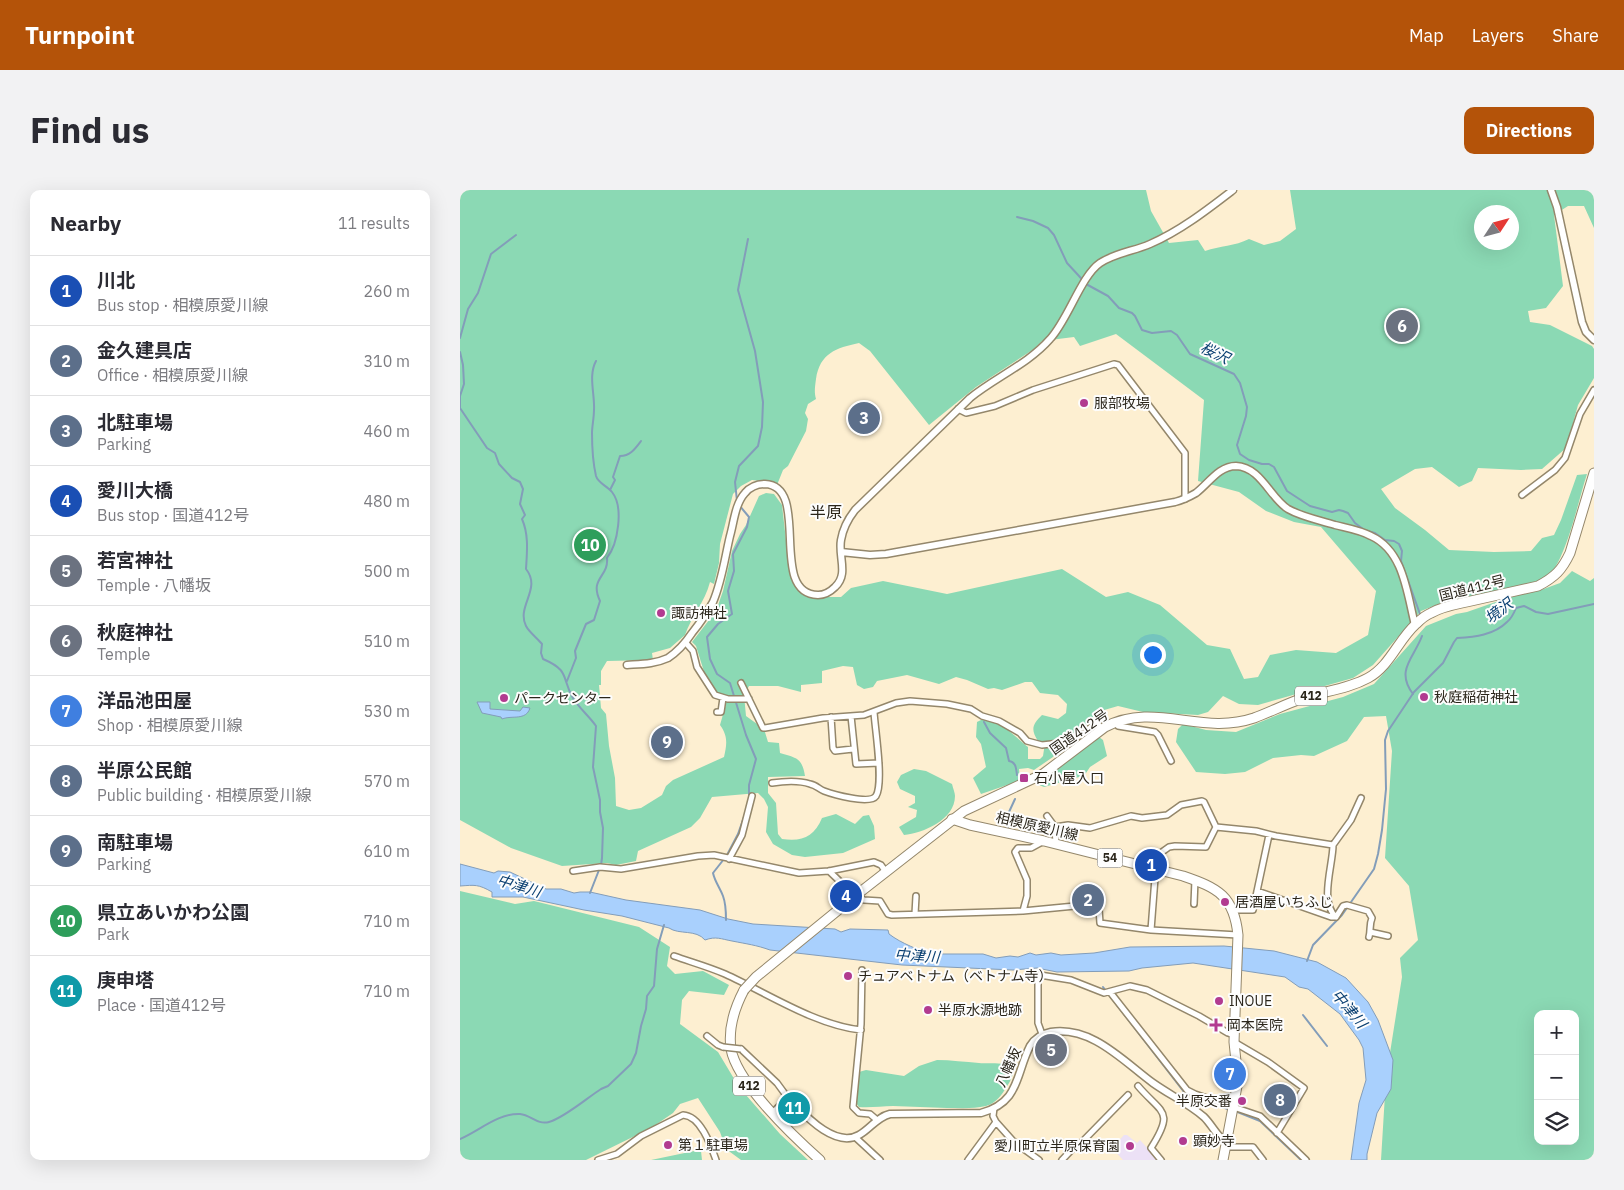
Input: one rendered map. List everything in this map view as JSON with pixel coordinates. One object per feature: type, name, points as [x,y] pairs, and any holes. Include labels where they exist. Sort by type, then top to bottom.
[{"type":"main road","name":"国道412号","points":[[820,1160],[773,1113],[744,1078],[737,1066],[732,1051],[730,1031],[732,1020],[744,990],[756,977],[952,819],[979,802],[1043,774],[1102,730],[1116,722],[1133,717],[1151,716],[1216,724],[1236,723],[1304,698],[1355,685],[1370,677],[1382,667],[1415,624],[1431,612],[1449,606],[1538,586],[1556,576],[1570,553],[1594,473]]},
{"type":"main road","name":"相模原愛川線","points":[[952,819],[1195,880],[1217,891],[1233,910],[1238,935],[1234,1038]]},
{"type":"main road","name":"54","points":[[1223,1160],[1238,1080],[1234,1038]]},
{"type":"street","points":[[627,665],[651,664],[674,654],[705,616],[714,598],[737,508],[740,500],[751,487],[765,484],[772,486],[782,494],[786,502],[789,514],[794,577],[802,589],[809,593],[824,594],[831,591],[841,579],[843,570],[840,542],[846,522],[855,510],[958,408],[987,385],[1031,357],[1044,346],[1061,325],[1088,276],[1097,266],[1107,259],[1168,235],[1233,190]]},
{"type":"street","points":[[1551,190],[1557,206],[1582,322],[1586,332],[1594,340]]},
{"type":"street","points":[[958,408],[966,413],[995,406],[1034,390],[1109,365],[1118,365],[1185,453],[1185,499]]},
{"type":"street","points":[[1522,495],[1554,470],[1565,458],[1580,414],[1594,390]]},
{"type":"street","points":[[841,552],[870,555],[886,554],[1185,499],[1196,493],[1221,471],[1236,466],[1255,474],[1278,502],[1287,508],[1303,516],[1371,535],[1384,544],[1394,556],[1403,578],[1415,624]]},
{"type":"street","points":[[685,642],[693,651],[697,667],[715,696],[749,699]]},
{"type":"street","points":[[741,683],[763,728],[864,715],[902,701],[920,701],[971,709],[982,716],[999,721],[1020,733],[1026,741],[1042,745],[1069,742],[1086,732],[1093,724],[1098,724],[1102,730]]},
{"type":"street","points":[[717,712],[721,712],[723,698]]},
{"type":"street","points":[[772,783],[789,781],[809,783],[822,790],[848,798],[862,799],[876,796],[878,763],[874,712]]},
{"type":"street","points":[[851,716],[853,749],[857,766],[878,763]]},
{"type":"street","points":[[831,718],[833,748],[835,750],[853,749]]},
{"type":"street","points":[[1116,722],[1118,726],[1155,732],[1171,761]]},
{"type":"street","points":[[729,859],[742,835],[752,796]]},
{"type":"street","points":[[1336,917],[1332,914],[1327,894],[1333,845],[1347,828],[1361,798]]},
{"type":"street","points":[[1054,827],[1068,825],[1090,828],[1131,816],[1142,818],[1167,816],[1181,806],[1199,801],[1204,802],[1216,827]]},
{"type":"street","points":[[1047,816],[1054,827],[1056,844]]},
{"type":"street","points":[[1216,827],[1256,831],[1333,845]]},
{"type":"street","points":[[1151,930],[1158,857],[1165,849],[1175,846],[1206,847],[1216,827]]},
{"type":"street","points":[[1233,910],[1253,910],[1269,834]]},
{"type":"street","points":[[1024,911],[1027,896],[1027,880],[1015,852],[1018,848],[1031,848],[1044,841]]},
{"type":"street","points":[[573,871],[600,867],[621,869],[714,855],[798,873],[829,871],[874,862],[886,872]]},
{"type":"street","points":[[829,871],[860,898],[881,902],[890,915],[1024,911],[1066,906],[1097,906],[1100,909],[1100,923],[1151,930],[1238,935]]},
{"type":"street","points":[[1194,904],[1195,880]]},
{"type":"street","points":[[1257,891],[1331,917],[1336,917]]},
{"type":"street","points":[[915,914],[916,896]]},
{"type":"street","points":[[1336,917],[1343,906],[1347,905],[1368,911],[1372,916],[1369,935],[1386,937]]},
{"type":"street","points":[[674,956],[726,974],[754,989],[830,1023],[860,1030]]},
{"type":"street","points":[[862,970],[860,1030],[853,1107],[859,1114],[870,1114],[877,1120]]},
{"type":"street","points":[[1263,1160],[1253,1147],[1225,1145],[1211,1125],[1198,1112],[1176,1099],[1094,1040],[1080,1034],[1059,1031],[1042,1034],[1038,1023],[1038,976],[1071,980],[1104,993],[1130,986],[1147,990],[1228,1033],[1304,1088],[1277,1133]]},
{"type":"street","points":[[1110,992],[1187,1090],[1260,1116],[1306,1160]]},
{"type":"street","name":"八幡坂","points":[[994,1108],[1005,1100],[1015,1086],[1031,1045],[1042,1034]]},
{"type":"street","points":[[707,1036],[722,1047],[741,1049],[777,1083],[788,1098],[814,1124],[839,1137],[855,1137],[877,1120],[890,1114],[975,1114],[994,1108],[996,1122],[1013,1141],[1039,1160]]},
{"type":"street","points":[[1138,1086],[1162,1112],[1164,1127],[1152,1148],[1161,1160]]},
{"type":"street","points":[[1062,1160],[1128,1095]]},
{"type":"street","points":[[773,1113],[788,1098]]},
{"type":"street","points":[[598,1160],[617,1154],[641,1136],[683,1115],[687,1115],[702,1129],[708,1138],[716,1160]]},
{"type":"street","points":[[968,1160],[996,1122]]},
{"type":"street","points":[[855,1137],[880,1160]]},
{"type":"shaded area","name":"愛川町立半原保育園","points":[[1124,1135],[1127,1135],[1137,1143],[1140,1140],[1158,1160],[1123,1160],[1112,1148]]},
{"type":"green space","points":[[460,190],[1146,190],[1151,211],[1169,243],[1198,240],[1205,251],[1249,239],[1264,245],[1280,241],[1296,229],[1290,190],[1594,190],[1594,228],[1584,206],[1568,206],[1554,215],[1563,286],[1546,308],[1528,311],[1530,322],[1550,325],[1592,346],[1594,349],[1594,378],[1578,405],[1566,448],[1542,469],[1478,468],[1472,481],[1459,487],[1432,467],[1415,469],[1381,489],[1395,508],[1449,550],[1531,551],[1542,538],[1554,535],[1577,475],[1587,474],[1561,557],[1548,576],[1538,581],[1441,603],[1421,611],[1373,665],[1353,678],[1258,705],[1239,704],[1223,696],[1208,712],[1198,715],[1143,712],[1118,706],[1094,713],[1092,721],[1066,738],[1053,757],[1034,770],[1028,768],[1019,769],[1020,779],[1016,782],[981,794],[973,778],[986,767],[981,744],[976,737],[977,722],[990,720],[1004,727],[1028,747],[1028,759],[1040,759],[1043,756],[1045,743],[1038,741],[1033,730],[1036,721],[1042,715],[1058,719],[1066,713],[1067,704],[1058,695],[1040,693],[1032,682],[1025,682],[1002,690],[988,689],[956,677],[939,684],[907,675],[877,681],[873,687],[864,689],[857,685],[853,667],[843,666],[822,671],[822,683],[801,685],[801,692],[778,686],[749,686],[744,695],[746,716],[764,729],[768,742],[779,743],[780,753],[795,758],[800,762],[805,776],[768,777],[768,793],[776,803],[778,834],[782,839],[796,840],[806,837],[815,830],[822,818],[836,814],[855,824],[863,816],[869,815],[874,826],[875,839],[843,853],[805,857],[792,855],[773,844],[766,832],[768,807],[758,793],[712,797],[700,818],[691,827],[638,851],[636,861],[616,865],[607,863],[562,866],[511,848],[460,820]],"holes":[[[1116,334],[1204,400],[1198,481],[1239,492],[1266,511],[1294,522],[1321,527],[1376,591],[1368,635],[1336,653],[1296,650],[1270,655],[1258,677],[1244,679],[1230,649],[1207,645],[1160,605],[1128,592],[1106,597],[1062,569],[947,594],[883,581],[851,588],[841,597],[811,597],[801,593],[792,581],[782,505],[774,494],[766,493],[759,496],[732,551],[723,591],[716,611],[692,642],[696,646],[706,678],[717,694],[723,695],[726,704],[720,725],[726,740],[724,757],[673,780],[666,786],[662,795],[641,808],[629,810],[616,806],[615,778],[606,714],[601,708],[599,685],[601,685],[601,671],[607,661],[653,660],[652,653],[670,648],[685,635],[710,582],[714,584],[719,563],[720,544],[733,494],[741,486],[752,480],[777,485],[783,470],[788,466],[806,431],[808,419],[805,413],[808,404],[816,399],[818,370],[821,363],[830,353],[859,343],[870,351],[929,425],[976,387],[1034,349],[1042,341],[1074,337],[1080,346]]]},
{"type":"green space","points":[[1572,571],[1590,581],[1594,578],[1594,1160],[1381,1160],[1386,1078],[1402,977],[1400,958],[1418,940],[1409,886],[1385,858],[1392,751],[1386,716],[1364,717],[1347,741],[1314,756],[1301,755],[1273,758],[1245,772],[1225,774],[1196,772],[1176,742],[1178,729],[1183,724],[1206,730],[1236,732],[1280,714],[1343,697],[1374,684],[1426,626],[1456,614],[1507,598],[1541,590],[1560,583]]},
{"type":"green space","points":[[1099,737],[1103,740],[1107,756],[1090,767],[1086,773],[1079,777],[1044,787],[1037,784]]},
{"type":"green space","points":[[914,769],[926,771],[952,784],[955,796],[954,804],[950,812],[937,824],[912,834],[904,835],[899,827],[916,817],[917,810],[908,807],[915,803],[915,796],[900,789],[897,782],[901,775]]},
{"type":"green space","points":[[460,891],[515,904],[534,901],[639,927],[670,947],[667,966],[675,974],[703,971],[729,985],[724,995],[689,991],[682,1000],[680,1024],[718,1052],[739,1087],[780,1134],[808,1160],[741,1160],[726,1149],[720,1132],[698,1098],[680,1104],[673,1113],[651,1128],[586,1160],[460,1160]]},
{"type":"green space","points":[[937,1060],[1006,1064],[1012,1068],[1013,1075],[1003,1092],[993,1103],[981,1107],[859,1107],[855,1099],[855,1090],[859,1072],[866,1070],[904,1076],[919,1066]]},
{"type":"green space","points":[[701,1151],[702,1160],[651,1160]]},
{"type":"water","points":[[477,702],[490,702],[490,709],[520,711],[523,707],[530,708],[525,715],[502,719],[501,717],[482,713]]},
{"type":"water","name":"中津川","points":[[460,864],[494,873],[498,871],[510,872],[546,889],[561,889],[574,893],[590,892],[626,900],[700,910],[728,919],[753,924],[835,929],[841,932],[850,929],[888,930],[889,934],[899,941],[933,956],[938,954],[983,954],[996,958],[1018,957],[1030,953],[1036,955],[1051,953],[1061,955],[1094,953],[1130,947],[1224,946],[1274,951],[1317,962],[1346,978],[1368,1002],[1378,1020],[1393,1060],[1391,1089],[1377,1113],[1367,1160],[1351,1160],[1359,1103],[1366,1080],[1363,1048],[1340,1014],[1308,989],[1299,987],[1285,977],[1193,963],[1129,971],[1057,972],[1037,968],[1013,970],[902,965],[770,950],[718,938],[705,940],[697,934],[673,930],[622,916],[523,897],[492,897],[492,892],[480,886],[460,886]]},
{"type":"waterway","name":"桜沢","points":[[1017,217],[1033,221],[1048,228],[1054,235],[1067,263],[1086,284],[1108,296],[1119,308],[1132,313],[1142,330],[1152,333],[1171,331],[1177,335],[1190,354],[1234,374],[1240,383],[1247,407],[1237,445],[1240,454],[1249,460],[1269,464],[1274,467],[1287,491],[1310,506],[1332,512],[1339,510],[1348,513],[1355,523],[1363,529]]},
{"type":"waterway","points":[[460,338],[468,309],[478,293],[491,254],[516,235]]},
{"type":"waterway","points":[[737,501],[735,482],[739,466],[758,446],[762,427],[763,402],[755,351],[738,290],[748,239]]},
{"type":"waterway","points":[[460,352],[464,384],[460,396],[460,408],[487,448],[495,453],[499,464],[512,478],[520,482],[523,489],[520,504],[525,515],[522,519],[527,537],[526,569],[530,576],[531,584],[524,611],[526,626],[542,644],[541,653],[543,659],[562,671],[573,698],[596,726],[593,767],[600,800],[603,828],[601,865]]},
{"type":"waterway","points":[[567,681],[576,658],[575,651],[586,624],[594,620],[600,601],[597,593],[598,582],[605,570],[607,558],[617,535],[619,516],[616,499],[612,492],[597,478],[594,466],[592,373],[596,361]]},
{"type":"waterway","points":[[610,490],[615,480],[613,477],[620,456],[629,453],[641,441]]},
{"type":"waterway","points":[[739,505],[749,517],[747,527],[733,554],[734,571],[728,591],[732,614],[718,624],[707,637],[710,659],[717,674],[730,683],[746,735],[756,759],[749,785],[749,800]]},
{"type":"waterway","name":"桜沢","points":[[1367,531],[1375,533],[1385,540],[1394,541],[1399,544],[1402,551],[1401,561],[1420,614]]},
{"type":"waterway","name":"境沢","points":[[1307,961],[1313,945],[1342,915],[1374,869],[1382,830],[1386,789],[1385,740],[1388,731],[1414,692],[1443,663],[1457,638],[1490,633],[1510,619],[1516,608],[1524,606],[1536,612],[1548,614],[1594,604]]},
{"type":"waterway","name":"桜沢","points":[[1413,694],[1408,686],[1406,671],[1422,636]]},
{"type":"waterway","points":[[984,722],[990,733],[1006,748],[1009,761],[1014,764],[1017,775]]},
{"type":"waterway","points":[[1008,827],[1009,812],[1015,799]]},
{"type":"waterway","points":[[727,855],[738,834],[745,814]]},
{"type":"waterway","points":[[724,859],[713,873],[724,899],[726,920]]},
{"type":"waterway","points":[[590,893],[599,870]]},
{"type":"waterway","points":[[460,1139],[496,1119],[512,1114],[524,1115],[545,1123],[555,1120],[608,1086],[631,1064],[636,1053],[647,996],[654,986],[657,949],[664,925]]},
{"type":"waterway","points":[[1103,987],[1184,1092],[1230,1110]]},
{"type":"waterway","points":[[1303,1015],[1327,1046]]},
{"type":"waterway","points":[[1235,1111],[1260,1121],[1301,1160]]},
{"type":"place","name":"秋庭神社","points":[[1402,326]]},
{"type":"place","name":"服部牧場","points":[[1084,403]]},
{"type":"place","name":"北駐車場","points":[[864,418]]},
{"type":"place","name":"県立あいかわ公園","points":[[590,545]]},
{"type":"place","name":"諏訪神社","points":[[661,613]]},
{"type":"place","name":"秋庭稲荷神社","points":[[1424,697]]},
{"type":"place","name":"パークセンター","points":[[504,698]]},
{"type":"place","name":"南駐車場","points":[[667,742]]},
{"type":"place","name":"石小屋入口","points":[[1024,778]]},
{"type":"place","name":"川北","points":[[1151,865]]},
{"type":"place","name":"愛川大橋","points":[[846,896]]},
{"type":"place","name":"金久建具店","points":[[1088,900]]},
{"type":"place","name":"居酒屋いちふじ","points":[[1225,902]]},
{"type":"place","name":"チュアベトナム（ベトナム寺）","points":[[848,976]]},
{"type":"place","name":"INOUE","points":[[1219,1001]]},
{"type":"place","name":"半原水源地跡","points":[[928,1010]]},
{"type":"place","name":"岡本医院","points":[[1216,1025]]},
{"type":"place","name":"若宮神社","points":[[1051,1050]]},
{"type":"place","name":"洋品池田屋","points":[[1230,1074]]},
{"type":"place","name":"半原公民館","points":[[1280,1100]]},
{"type":"place","name":"半原交番","points":[[1242,1101]]},
{"type":"place","name":"庚申塔","points":[[794,1108]]},
{"type":"place","name":"顕妙寺","points":[[1183,1141]]},
{"type":"place","name":"第１駐車場","points":[[668,1145]]},
{"type":"place","name":"愛川町立半原保育園","points":[[1130,1146]]},
{"type":"district","name":"半原","points":[[826,512]]}]
